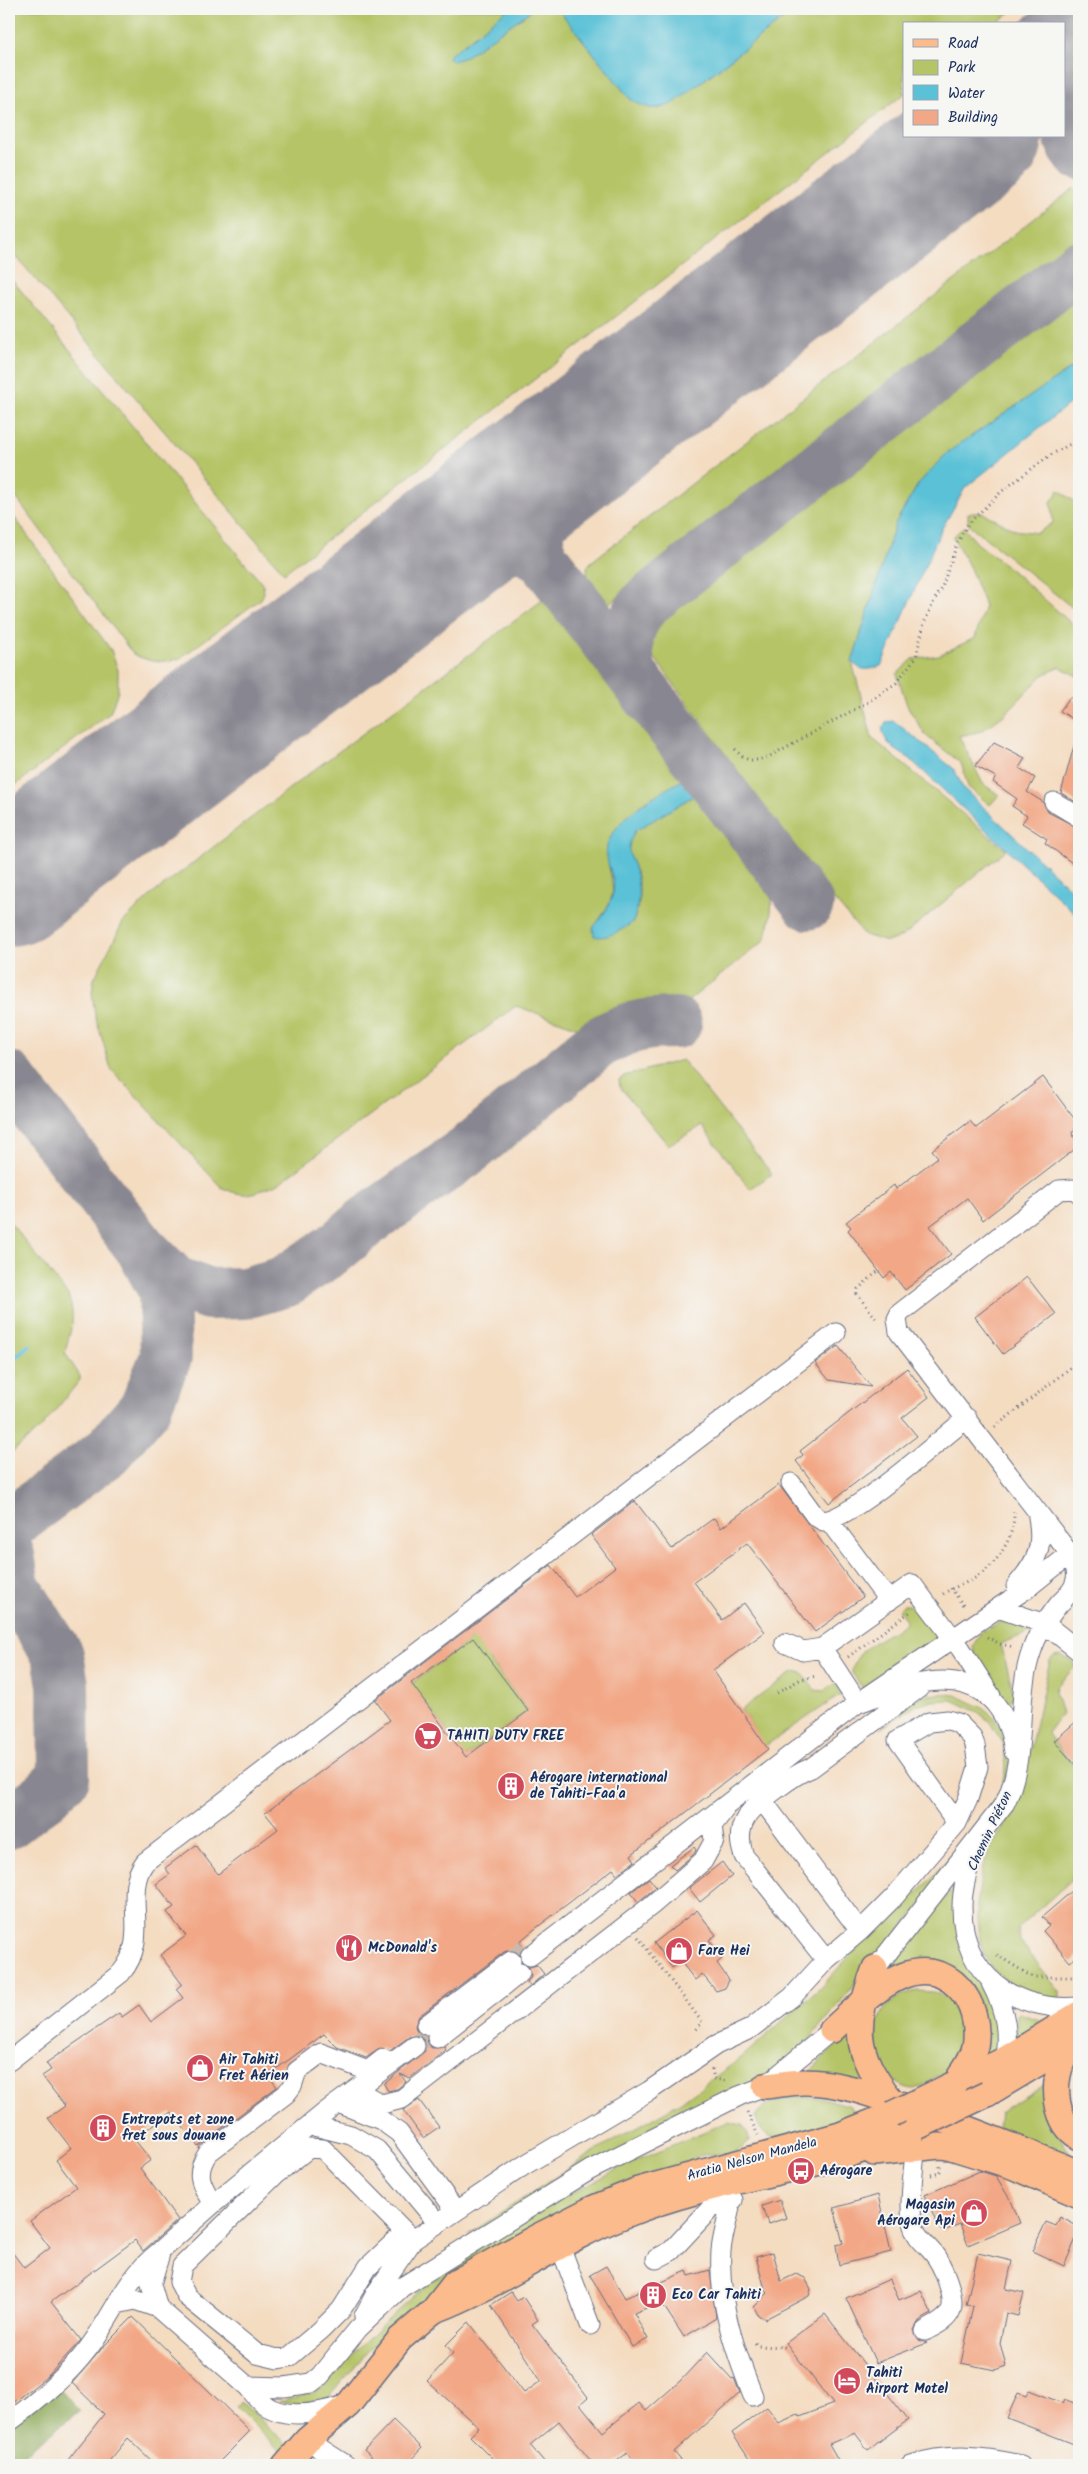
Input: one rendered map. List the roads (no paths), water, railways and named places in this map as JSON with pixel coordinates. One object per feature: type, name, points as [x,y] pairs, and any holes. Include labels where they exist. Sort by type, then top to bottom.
[{"type":"main road","points":[[875,1968],[862,2003],[859,2031],[863,2052],[892,2108]]},
{"type":"main road","points":[[832,2030],[862,2003],[892,1982],[912,1974],[934,1974],[956,1984],[971,2002],[977,2027],[975,2048],[955,2084]]},
{"type":"main road","name":"Aratia Nelson Mandela","points":[[285,2465],[307,2440],[349,2404],[400,2339],[432,2311],[455,2283],[535,2238],[594,2208],[638,2190],[840,2135],[892,2108],[955,2084],[1004,2060],[1079,2014]]},
{"type":"main road","points":[[1079,2034],[1062,2062],[1057,2080],[1058,2102],[1062,2120],[1079,2137]]},
{"type":"main road","name":"Aratia Nelson Mandela","points":[[432,2311],[465,2299],[560,2246],[624,2215],[731,2191],[842,2156],[916,2138],[1050,2056],[1079,2034]]},
{"type":"main road","points":[[765,2086],[804,2082],[831,2085],[1079,2173]]},
{"type":"main road","points":[[916,2138],[1012,2166],[1079,2195]]},
{"type":"street","points":[[1054,802],[1079,817]]},
{"type":"street","points":[[247,2386],[284,2387],[311,2383],[320,2376],[358,2329],[402,2287],[529,2206],[590,2170],[739,2096],[765,2086],[832,2030],[875,1968],[1005,1803],[1015,1781],[1023,1724],[1027,1665],[1032,1649],[1045,1624],[1077,1581],[1076,1569],[1070,1554],[899,1332],[897,1319],[900,1313],[1059,1190],[1074,1189],[1079,1193]]},
{"type":"street","points":[[9,2061],[121,1973],[129,1963],[136,1943],[136,1883],[139,1870],[146,1862],[836,1333]]},
{"type":"street","points":[[791,1483],[815,1516],[823,1521],[829,1521],[852,1509],[967,1418]]},
{"type":"street","points":[[998,1608],[1031,1569],[1038,1556],[1040,1528],[1037,1510]]},
{"type":"street","points":[[829,1521],[889,1601]]},
{"type":"street","points":[[432,2032],[852,1707],[998,1608],[1070,1554]]},
{"type":"street","points":[[785,1643],[795,1649],[822,1648],[912,1584],[936,1619],[952,1638],[1007,1722],[1011,1733],[1015,1781]]},
{"type":"street","points":[[998,1608],[1045,1624],[1079,1651]]},
{"type":"street","points":[[822,1648],[835,1667],[852,1707]]},
{"type":"street","points":[[523,1961],[813,1720],[904,1687],[926,1682],[962,1682],[978,1690],[994,1702]]},
{"type":"street","points":[[826,1960],[744,1856],[740,1846],[741,1828],[755,1805],[798,1773],[811,1768],[926,1682]]},
{"type":"street","points":[[798,1773],[806,1760],[904,1687]]},
{"type":"street","points":[[409,2236],[323,2149],[315,2147],[302,2151],[202,2245],[182,2266],[179,2273],[179,2282],[187,2297],[257,2354],[278,2359],[289,2357],[341,2310],[368,2267],[409,2236],[447,2217],[523,2166],[650,2091],[716,2045],[750,2029],[792,1997],[826,1960],[860,1931],[894,1897],[957,1823],[968,1798],[978,1767],[975,1745],[967,1730],[958,1723],[948,1720],[929,1722],[898,1740],[957,1823]]},
{"type":"street","points":[[762,1800],[860,1931]]},
{"type":"street","points":[[523,1961],[712,1826],[731,1801]]},
{"type":"street","points":[[361,2094],[382,2104],[402,2099],[652,1905],[703,1861],[714,1841],[712,1826]]},
{"type":"street","points":[[978,1837],[969,1864],[962,1906],[969,1946],[1004,2012],[1008,2042],[993,2091]]},
{"type":"street","points":[[986,1976],[1001,1989],[1030,2004],[1062,2008],[1079,2006]]},
{"type":"street","points":[[9,2422],[70,2370],[88,2349],[134,2277],[148,2260],[212,2204],[324,2114],[361,2094],[415,2045],[368,2071],[321,2053],[297,2071],[286,2094],[208,2153],[201,2163],[201,2186],[212,2204]]},
{"type":"street","points":[[324,2114],[381,2120],[399,2133],[447,2217]]},
{"type":"street","points":[[324,2114],[351,2136],[377,2150],[447,2217]]},
{"type":"street","points":[[916,2138],[913,2226],[919,2238],[935,2254],[945,2275],[952,2300],[951,2311],[945,2319],[925,2331]]},
{"type":"street","points":[[656,2259],[671,2251],[711,2208],[731,2191]]},
{"type":"street","points":[[731,2191],[725,2224],[720,2279],[731,2338],[753,2396]]},
{"type":"street","points":[[358,2329],[376,2293],[409,2236]]},
{"type":"street","points":[[560,2246],[590,2325]]},
{"type":"street","points":[[158,2308],[151,2284],[161,2250]]},
{"type":"street","points":[[118,2304],[136,2300],[158,2308],[247,2386],[259,2400],[273,2410],[296,2414],[315,2413],[349,2404]]},
{"type":"street","points":[[307,2440],[346,2465]]},
{"type":"street","points":[[911,2465],[950,2461],[961,2456],[1021,2465]]},
{"type":"water","points":[[508,9],[533,9],[465,57],[454,61],[449,59],[450,55]]},
{"type":"water","points":[[558,9],[796,9],[674,103],[652,108],[630,99]]},
{"type":"water","points":[[1079,363],[1079,396],[965,488],[941,530],[881,666],[865,669],[856,665],[852,662],[896,522],[919,483],[948,452]]},
{"type":"water","points":[[894,721],[954,769],[963,788],[1079,897],[1079,917],[909,758],[888,743],[882,728],[887,722]]},
{"type":"water","points":[[689,777],[700,792],[635,831],[631,838],[629,849],[638,888],[638,905],[633,922],[619,931],[604,937],[594,936],[593,928],[612,897],[613,884],[607,846],[612,835],[619,825],[641,805]]},
{"type":"waterway","points":[[9,1363],[29,1346]]},
{"type":"tunnel","points":[[511,1961],[525,1949]]},
{"type":"tunnel","points":[[415,2046],[432,2032]]},
{"type":"place","name":"TAHITI DUTY FREE","points":[[428,1736]]},
{"type":"place","name":"Aérogare international de Tahiti-Faa'a","points":[[511,1786]]},
{"type":"place","name":"McDonald's","points":[[349,1948]]},
{"type":"place","name":"Fare Hei","points":[[679,1951]]},
{"type":"place","name":"Air Tahiti Fret Aérien","points":[[200,2068]]},
{"type":"place","name":"Entrepots et zone fret sous douane","points":[[103,2128]]},
{"type":"place","name":"Aérogare","points":[[801,2171]]},
{"type":"place","name":"Magasin Aérogare Api","points":[[974,2213]]},
{"type":"place","name":"Eco Car Tahiti","points":[[653,2295]]},
{"type":"place","name":"Tahiti Airport Motel","points":[[847,2381]]}]
